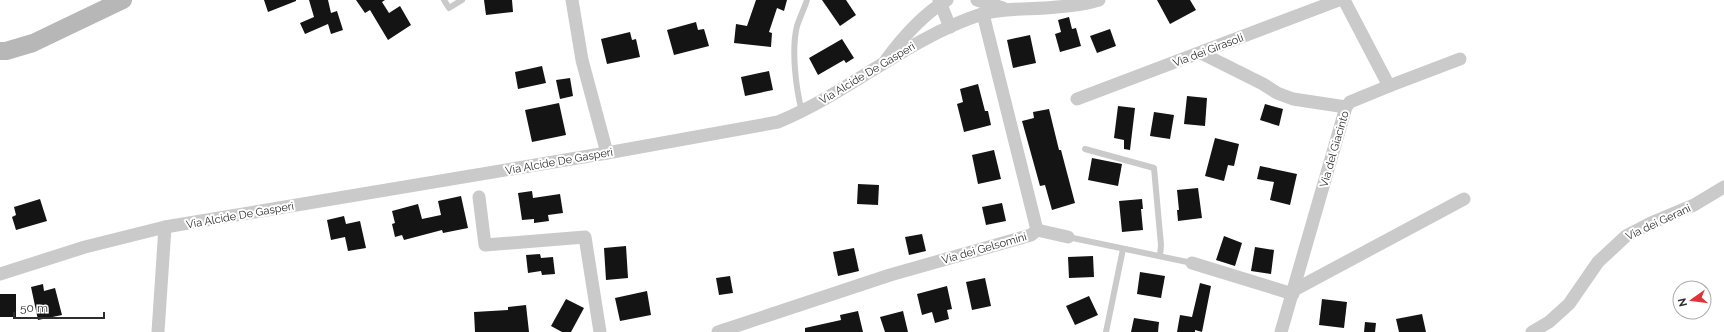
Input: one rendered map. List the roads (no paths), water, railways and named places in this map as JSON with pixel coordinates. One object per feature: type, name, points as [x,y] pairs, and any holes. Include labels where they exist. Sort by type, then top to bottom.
[{"type":"street","points":[[0,51],[6,51],[33,43],[123,0]]},
{"type":"street","points":[[572,0],[582,60],[608,153]]},
{"type":"street","points":[[977,0],[1009,9]]},
{"type":"street","name":"Via Alcide De Gasperi","points":[[0,274],[85,247],[165,228],[608,153],[778,122],[802,112],[922,41],[950,27],[983,14],[1009,9],[1057,8],[1099,0]]},
{"type":"street","name":"Via dei Girasoli","points":[[1077,99],[1339,0]]},
{"type":"street","points":[[1344,0],[1389,86]]},
{"type":"street","points":[[883,64],[902,37],[942,1],[950,27]]},
{"type":"street","name":"Via dei Gelsomini","points":[[718,332],[890,275],[1031,235],[1037,230],[1036,220],[983,14]]},
{"type":"street","points":[[1201,53],[1263,84],[1277,93],[1293,99],[1346,107]]},
{"type":"street","name":"Via del Giacinto","points":[[1281,332],[1346,107],[1350,102],[1460,59]]},
{"type":"street","name":"Via dei Gerani","points":[[1532,332],[1549,322],[1569,304],[1598,262],[1626,236],[1651,223],[1694,205],[1724,187]]},
{"type":"street","points":[[479,196],[485,245],[585,237],[600,332]]},
{"type":"street","points":[[1192,263],[1293,292],[1464,198]]},
{"type":"street","points":[[158,332],[165,228]]},
{"type":"street","points":[[1037,230],[1068,237]]},
{"type":"lane","points":[[444,0],[449,8],[462,0]]},
{"type":"lane","points":[[802,112],[796,92],[795,51],[797,27],[808,0]]},
{"type":"lane","points":[[1085,150],[1154,168],[1161,244],[1160,256]]},
{"type":"lane","points":[[1068,237],[1192,263]]},
{"type":"lane","points":[[1106,332],[1123,249]]}]
